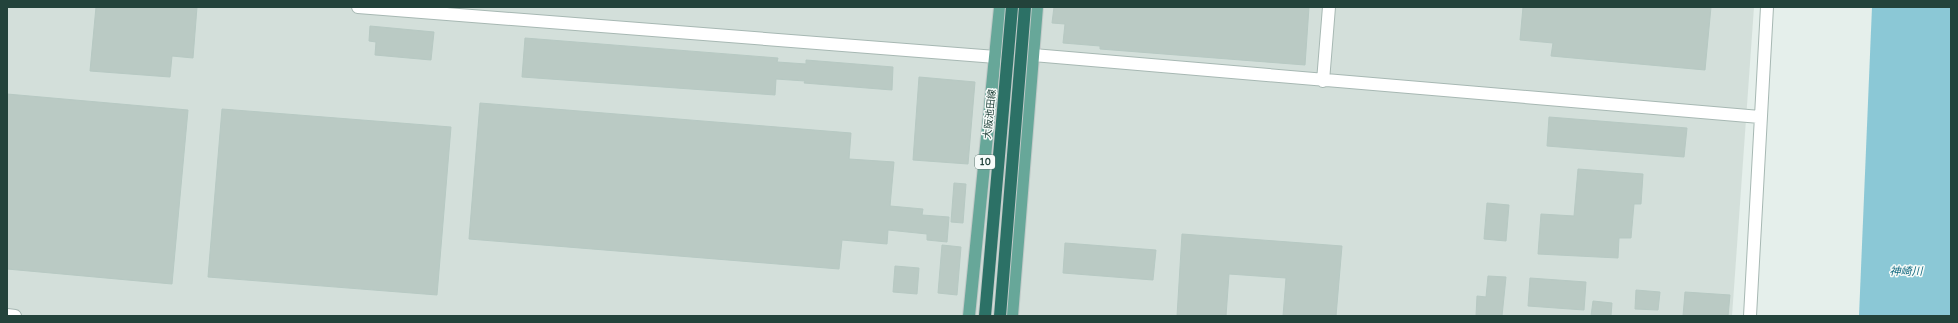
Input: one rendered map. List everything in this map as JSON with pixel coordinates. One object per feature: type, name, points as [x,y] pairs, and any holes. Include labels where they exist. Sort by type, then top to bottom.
[{"type":"highway","points":[[986,316],[1012,7]]},
{"type":"highway","points":[[1000,316],[1026,7]]},
{"type":"main road","name":"大阪池田線","points":[[969,316],[1000,7]]},
{"type":"main road","points":[[1012,316],[1036,7]]},
{"type":"street","points":[[358,7],[996,57],[1032,55],[1323,81],[1760,117]]},
{"type":"street","points":[[1323,81],[1329,7]]},
{"type":"street","points":[[1750,316],[1767,7]]},
{"type":"street","points":[[7,315],[15,316]]},
{"type":"shaded area","points":[[7,7],[1754,7],[1732,316],[7,316]]},
{"type":"water","name":"神崎川","points":[[1872,7],[1951,7],[1951,316],[1859,316]]},
{"type":"building","points":[[96,7],[197,7],[193,58],[172,56],[170,77],[90,71]]},
{"type":"building","points":[[1054,7],[1309,7],[1305,65],[1100,49],[1100,46],[1063,43],[1065,24],[1052,23]]},
{"type":"building","points":[[1523,7],[1711,7],[1705,70],[1551,56],[1553,43],[1520,40]]},
{"type":"building","points":[[370,26],[434,32],[431,60],[375,55],[376,42],[369,41]]},
{"type":"building","points":[[525,38],[778,58],[777,62],[806,64],[806,60],[893,67],[892,90],[804,83],[805,81],[776,79],[775,95],[522,77]]},
{"type":"building","points":[[919,77],[975,82],[968,164],[913,160]]},
{"type":"building","points":[[7,94],[188,110],[172,284],[7,269]]},
{"type":"building","points":[[480,103],[851,133],[849,159],[894,162],[890,206],[923,209],[922,215],[949,217],[947,242],[927,240],[927,234],[888,230],[887,244],[842,240],[839,269],[469,239]]},
{"type":"building","points":[[222,109],[451,127],[437,295],[208,277]]},
{"type":"building","points":[[1549,117],[1687,128],[1684,157],[1547,146]]},
{"type":"building","points":[[1578,169],[1643,174],[1641,204],[1634,204],[1631,238],[1619,238],[1618,258],[1538,254],[1541,214],[1574,216]]},
{"type":"building","points":[[954,183],[966,184],[963,223],[951,222]]},
{"type":"building","points":[[1487,203],[1509,205],[1506,241],[1484,239]]},
{"type":"building","points":[[1182,234],[1342,246],[1336,316],[1283,316],[1286,278],[1229,274],[1226,316],[1177,316]]},
{"type":"building","points":[[1065,243],[1156,250],[1153,280],[1063,273]]},
{"type":"building","points":[[942,245],[961,247],[957,295],[938,293]]},
{"type":"building","points":[[895,266],[919,268],[917,294],[893,292]]},
{"type":"building","points":[[1488,276],[1506,277],[1502,316],[1476,316],[1477,296],[1486,297]]},
{"type":"building","points":[[1530,278],[1586,282],[1584,310],[1528,306]]},
{"type":"building","points":[[1636,290],[1660,292],[1658,310],[1635,309]]},
{"type":"building","points":[[1685,292],[1730,295],[1728,316],[1683,316]]},
{"type":"building","points":[[1593,301],[1612,303],[1611,316],[1591,316]]}]
